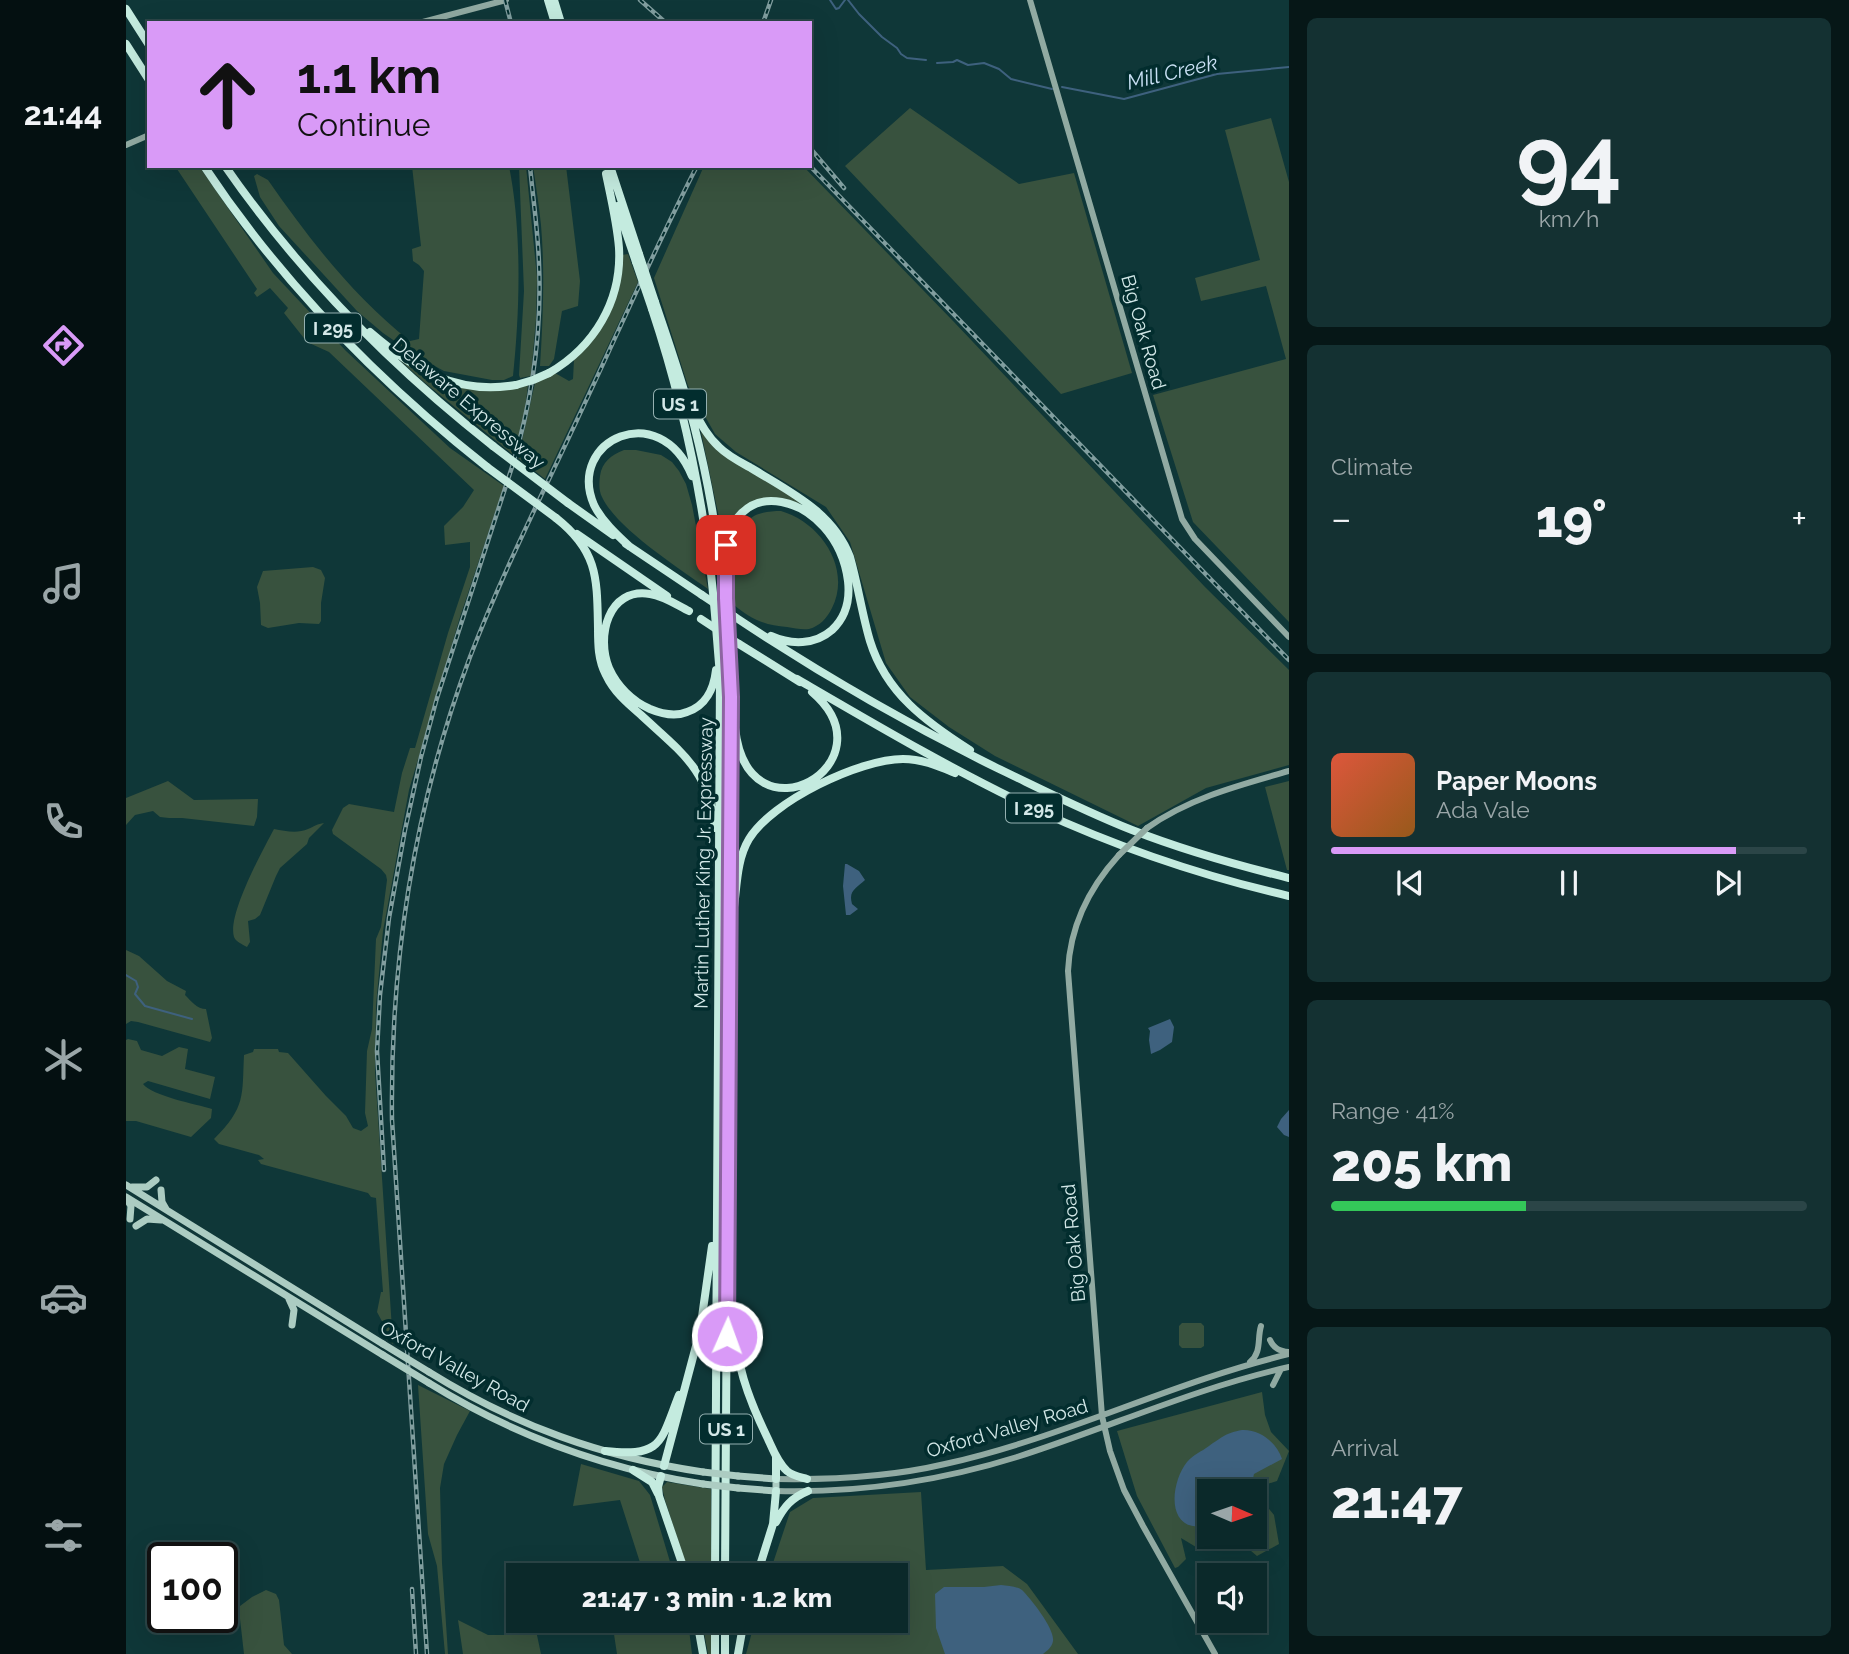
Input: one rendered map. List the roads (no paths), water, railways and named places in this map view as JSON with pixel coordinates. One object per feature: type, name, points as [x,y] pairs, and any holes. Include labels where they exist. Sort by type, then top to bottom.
[{"type":"highway","points":[[548,0],[554,21]]},
{"type":"highway","points":[[554,0],[560,21]]},
{"type":"highway","points":[[126,9],[147,42]]},
{"type":"highway","points":[[126,44],[147,77]]},
{"type":"highway","name":"Delaware Expressway","points":[[205,168],[252,233],[324,318],[437,426],[559,521],[701,619],[797,679]]},
{"type":"highway","name":"Delaware Expressway","points":[[227,168],[286,247],[334,301],[407,375],[568,503],[737,618]]},
{"type":"highway","points":[[334,301],[397,354],[438,378],[473,387],[499,388],[533,380],[549,373],[572,358],[592,337],[606,315],[614,292],[619,248],[606,169]]},
{"type":"highway","name":"Martin Luther King Jr. Expressway","points":[[606,169],[685,392],[705,473],[726,598],[731,697],[725,1563]]},
{"type":"highway","name":"Martin Luther King Jr. Expressway","points":[[653,306],[680,402],[700,500],[711,575],[721,700],[715,1563]]},
{"type":"highway","points":[[685,392],[705,430],[719,447],[811,505],[835,530],[850,557],[874,652],[898,694],[937,728],[1005,772]]},
{"type":"highway","points":[[629,546],[601,516],[590,487],[593,464],[612,440],[637,432],[666,440],[684,460],[700,500]]},
{"type":"highway","points":[[726,598],[727,539],[737,518],[754,506],[775,501],[797,505],[818,521],[834,541],[845,565],[848,597],[844,613],[831,630],[815,640],[794,642],[778,639],[737,618]]},
{"type":"highway","points":[[559,521],[585,550],[595,572],[598,646],[603,670],[618,693],[684,754],[702,779],[713,810],[719,869]]},
{"type":"highway","points":[[689,611],[659,596],[644,593],[631,596],[616,606],[606,624],[604,640],[607,662],[618,684],[632,698],[650,709],[669,714],[688,712],[700,705],[710,692],[718,650]]},
{"type":"highway","name":"I 295","points":[[737,618],[879,706],[1005,772],[1130,830],[1224,861],[1289,878]]},
{"type":"highway","points":[[731,697],[738,750],[748,770],[760,780],[774,786],[800,786],[816,779],[826,768],[835,751],[837,737],[835,723],[828,708],[797,679]]},
{"type":"highway","name":"I 295","points":[[797,679],[894,735],[1057,819],[1152,856],[1289,896]]},
{"type":"highway","points":[[730,944],[738,874],[751,836],[772,813],[811,789],[847,773],[896,759],[929,763],[996,789]]},
{"type":"highway","points":[[664,1466],[700,1331],[717,1205]]},
{"type":"highway","points":[[728,1283],[740,1373],[774,1453],[777,1464],[776,1479]]},
{"type":"highway","points":[[605,1451],[636,1453],[650,1449],[657,1443],[664,1433],[692,1363]]},
{"type":"highway","points":[[774,1453],[787,1471],[807,1479]]},
{"type":"highway","points":[[633,1470],[652,1482],[682,1563]]},
{"type":"highway","points":[[659,1496],[661,1476]]},
{"type":"highway","points":[[761,1563],[775,1517],[776,1491]]},
{"type":"highway","points":[[772,1531],[786,1505],[808,1491]]},
{"type":"highway","points":[[699,1633],[703,1654]]},
{"type":"highway","points":[[715,1633],[715,1654]]},
{"type":"highway","points":[[725,1633],[725,1654]]},
{"type":"highway","points":[[737,1654],[741,1633]]},
{"type":"main road","points":[[127,1185],[144,1188],[156,1180]]},
{"type":"main road","name":"Oxford Valley Road","points":[[127,1185],[469,1396],[526,1424],[572,1442],[664,1466],[776,1479]]},
{"type":"main road","points":[[161,1190],[162,1202],[168,1212]]},
{"type":"main road","points":[[126,1197],[131,1206],[130,1219]]},
{"type":"main road","name":"Oxford Valley Road","points":[[126,1197],[429,1383],[523,1433],[633,1470],[703,1484],[776,1491]]},
{"type":"main road","points":[[136,1226],[147,1219],[166,1221]]},
{"type":"main road","points":[[286,1296],[294,1310],[292,1325]]},
{"type":"main road","points":[[661,1476],[664,1466]]},
{"type":"main road","points":[[776,1479],[776,1491]]},
{"type":"street","points":[[427,21],[506,0]]},
{"type":"street","name":"Big Oak Road","points":[[1030,0],[1182,519],[1195,540],[1289,637]]},
{"type":"street","points":[[126,145],[147,136]]},
{"type":"street","name":"Big Oak Road","points":[[1215,1654],[1124,1490],[1110,1451],[1102,1416],[1068,971],[1077,920],[1094,888],[1119,855],[1147,828],[1203,798],[1289,771]]},
{"type":"street","points":[[1248,1364],[1259,1350],[1261,1326]]},
{"type":"street","points":[[1270,1340],[1280,1351],[1289,1353]]},
{"type":"street","name":"Oxford Valley Road","points":[[776,1479],[891,1474],[947,1464],[1015,1445],[1191,1383],[1289,1353]]},
{"type":"street","name":"Oxford Valley Road","points":[[776,1491],[875,1486],[964,1471],[1018,1457],[1195,1392],[1289,1367]]},
{"type":"street","points":[[1273,1385],[1281,1369]]},
{"type":"water","points":[[845,864],[859,871],[865,880],[852,892],[852,904],[858,909],[850,915],[846,915],[843,886]]},
{"type":"water","points":[[1170,1019],[1174,1027],[1172,1042],[1151,1054],[1148,1028]]},
{"type":"water","points":[[1289,1110],[1289,1137],[1277,1127]]},
{"type":"water","points":[[1249,1430],[1267,1438],[1282,1459],[1254,1474],[1253,1479],[1197,1479],[1197,1526],[1185,1523],[1178,1516],[1175,1506],[1181,1472],[1195,1455],[1232,1432]]},
{"type":"water","points":[[1001,1585],[1022,1590],[1036,1607],[1053,1636],[1049,1649],[1043,1654],[945,1654],[936,1628],[935,1594],[944,1587]]},
{"type":"waterway","name":"Mill Creek","points":[[830,0],[836,9],[845,0]]},
{"type":"waterway","name":"Mill Creek","points":[[848,0],[901,54],[907,58],[926,60]]},
{"type":"waterway","name":"Mill Creek","points":[[937,63],[957,60],[968,65],[984,63],[999,69],[1011,79],[1052,89]]},
{"type":"waterway","name":"Mill Creek","points":[[1062,87],[1124,99],[1217,74],[1289,67]]},
{"type":"waterway","points":[[126,975],[136,981],[138,987],[135,994],[145,1006],[192,1019]]},
{"type":"railway","points":[[505,0],[510,21]]},
{"type":"railway","points":[[640,0],[664,21]]},
{"type":"railway","points":[[764,21],[771,0]]},
{"type":"railway","points":[[812,150],[844,188]]},
{"type":"railway","points":[[384,1170],[377,1051],[380,995],[389,918],[405,830],[437,698],[519,442],[534,367],[540,290],[530,168]]},
{"type":"railway","points":[[427,1654],[392,1120],[395,1002],[409,885],[420,827],[450,713],[482,627],[521,538],[696,168]]},
{"type":"railway","points":[[812,168],[1289,660]]},
{"type":"railway","points":[[412,1589],[416,1654]]}]
